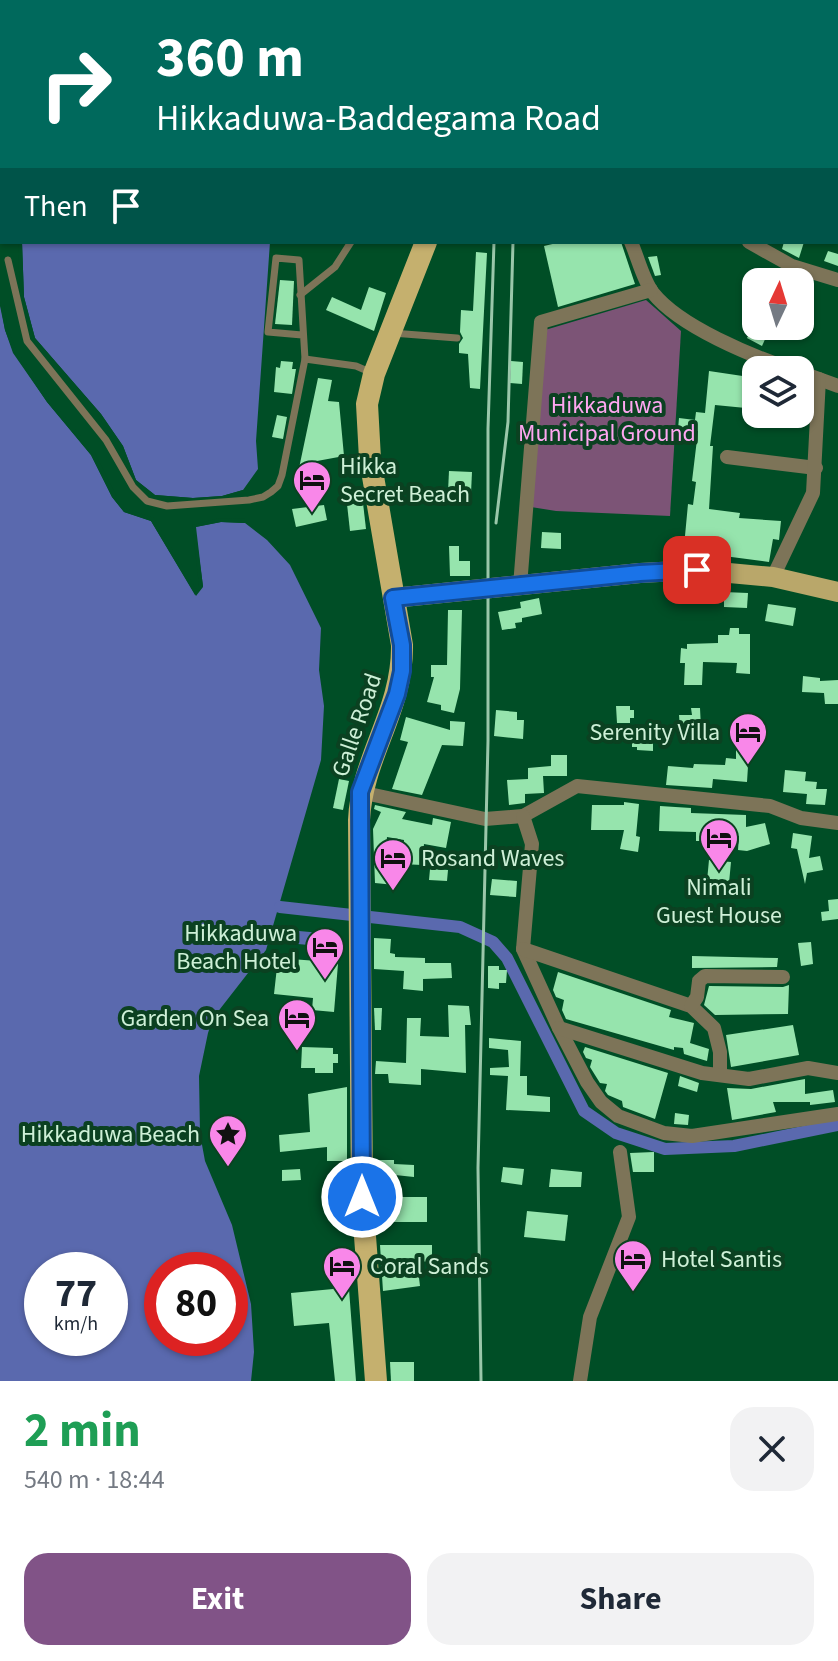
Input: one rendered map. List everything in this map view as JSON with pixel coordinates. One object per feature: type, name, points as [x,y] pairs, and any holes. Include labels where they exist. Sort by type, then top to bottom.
[{"type":"highway","name":"Galle Road","points":[[376,1381],[362,1197],[360,792],[397,694],[402,671],[402,645],[368,429],[368,392],[425,244]]},
{"type":"main road","points":[[393,598],[697,570],[773,577],[838,592]]},
{"type":"street","points":[[632,244],[651,290],[672,311],[703,331],[755,356]]},
{"type":"street","points":[[753,244],[792,266],[838,280]]},
{"type":"street","points":[[520,586],[541,322],[651,290]]},
{"type":"street","points":[[814,377],[838,386]]},
{"type":"street","points":[[773,577],[813,493],[819,379]]},
{"type":"street","points":[[727,457],[816,468]]},
{"type":"street","points":[[360,792],[485,819],[523,816],[577,786],[770,806],[801,818],[838,823]]},
{"type":"street","points":[[523,816],[532,844],[523,949],[559,1028],[601,1102],[618,1116],[664,1133],[692,1136],[838,1114]]},
{"type":"street","points":[[523,949],[691,1006],[714,1028],[720,1052],[720,1075]]},
{"type":"street","points":[[691,1006],[697,997],[699,981],[705,976],[783,977]]},
{"type":"street","points":[[559,1028],[702,1073],[749,1079],[808,1068],[838,1073]]},
{"type":"street","points":[[580,1381],[590,1317],[629,1217],[620,1152]]},
{"type":"lane","points":[[300,295],[335,267],[350,244]]},
{"type":"lane","points":[[8,260],[27,341],[106,440],[133,487],[147,501],[167,506],[221,504],[263,497],[278,486],[305,359],[299,260],[276,258],[268,332],[302,335]]},
{"type":"lane","points":[[390,333],[457,338]]},
{"type":"lane","points":[[305,359],[356,366],[374,374]]},
{"type":"green space","name":"Hikkaduwa Municipal Ground","points":[[646,300],[681,331],[670,516],[531,507],[545,330]]},
{"type":"water","points":[[22,244],[270,244],[256,441],[258,469],[243,490],[222,496],[193,498],[155,495],[136,480],[123,446],[101,414],[35,338],[24,297]]},
{"type":"water","points":[[0,306],[14,353],[47,402],[91,455],[112,497],[124,512],[151,521],[195,595],[203,586],[195,527],[221,522],[245,523],[267,540],[290,565],[321,628],[319,670],[324,706],[321,760],[266,950],[213,1018],[199,1076],[200,1134],[205,1161],[232,1225],[238,1252],[144,1252],[144,1356],[248,1356],[248,1292],[254,1352],[251,1381],[0,1381]]},
{"type":"water","points":[[299,931],[321,933],[319,946],[298,944]]},
{"type":"pier","points":[[18,244],[22,244],[24,297],[35,338],[101,414],[123,446],[136,480],[155,495],[193,498],[222,496],[243,490],[243,494],[223,500],[192,502],[154,498],[133,483],[119,448],[98,416],[31,340],[20,298]]},
{"type":"pier","points":[[0,302],[4,305],[8,329],[17,351],[51,400],[95,453],[116,495],[127,509],[154,518],[196,589],[199,585],[192,525],[220,518],[245,519],[245,523],[221,522],[196,527],[203,587],[196,596],[151,521],[124,512],[112,497],[91,455],[47,402],[13,353]]},
{"type":"building","points":[[622,244],[635,284],[558,307],[544,246]]},
{"type":"building","points":[[783,244],[803,244],[799,258],[782,249]]},
{"type":"building","points":[[828,251],[838,254],[838,266],[824,261]]},
{"type":"building","points":[[476,252],[487,253],[480,389],[470,388],[468,354],[459,353],[463,338],[460,332],[461,310],[473,311]]},
{"type":"building","points":[[657,256],[661,275],[655,276],[648,257]]},
{"type":"building","points":[[280,280],[294,281],[292,325],[275,324]]},
{"type":"building","points":[[369,287],[386,293],[374,331],[326,310],[332,297],[361,310]]},
{"type":"building","points":[[751,340],[765,340],[762,346]]},
{"type":"building","points":[[281,361],[293,362],[292,369],[296,369],[292,394],[274,392],[276,367],[280,368]]},
{"type":"building","points":[[511,361],[523,362],[522,384],[510,383]]},
{"type":"building","points":[[709,371],[742,376],[742,408],[715,405],[710,446],[713,446],[709,509],[740,513],[739,518],[781,521],[779,540],[773,539],[769,562],[701,553],[701,557],[683,557],[688,504],[693,505],[696,482],[692,481],[698,431],[678,429],[679,418],[695,420],[696,412],[705,413]]},
{"type":"building","points":[[318,378],[332,380],[328,401],[339,402],[344,456],[317,461],[321,485],[301,489],[298,473]]},
{"type":"building","points":[[277,415],[287,417],[283,439],[272,437]]},
{"type":"building","points":[[449,471],[472,472],[471,493],[448,492]]},
{"type":"building","points":[[363,503],[366,529],[350,531],[347,504]]},
{"type":"building","points":[[324,505],[327,520],[296,527],[292,509]]},
{"type":"building","points":[[542,532],[561,533],[561,549],[541,548]]},
{"type":"building","points":[[449,546],[459,546],[459,561],[470,561],[470,576],[450,576]]},
{"type":"building","points":[[724,592],[748,593],[747,608],[724,607]]},
{"type":"building","points":[[539,598],[542,614],[522,618],[522,622],[515,623],[516,628],[502,630],[498,612],[521,608],[520,602]]},
{"type":"building","points":[[768,604],[796,608],[793,626],[765,621]]},
{"type":"building","points":[[448,610],[462,610],[460,689],[454,713],[441,710],[441,705],[427,702],[434,677],[431,677],[431,665],[447,665]]},
{"type":"building","points":[[730,628],[739,628],[739,634],[750,634],[750,674],[736,673],[737,663],[703,662],[702,685],[684,685],[685,663],[680,663],[681,648],[687,649],[687,644],[718,643],[718,635],[729,635]]},
{"type":"building","points":[[803,676],[820,678],[820,681],[838,680],[838,704],[825,704],[824,693],[802,692]]},
{"type":"building","points":[[616,706],[630,706],[630,710],[634,710],[630,723],[617,723]]},
{"type":"building","points":[[691,708],[700,708],[701,728],[680,729],[679,715],[692,715]]},
{"type":"building","points":[[496,710],[517,712],[517,720],[524,720],[523,739],[494,736]]},
{"type":"building","points":[[406,717],[450,730],[450,721],[465,722],[463,746],[442,745],[422,795],[392,789],[408,742],[400,740]]},
{"type":"building","points":[[632,735],[653,735],[653,751],[632,747]]},
{"type":"building","points":[[736,750],[749,751],[747,782],[713,779],[712,788],[666,785],[668,766],[693,768],[694,764],[725,765],[726,758],[736,759]]},
{"type":"building","points":[[551,755],[567,755],[567,776],[543,776],[544,793],[525,794],[525,803],[509,805],[507,780],[528,779],[528,768],[551,766]]},
{"type":"building","points":[[785,770],[806,772],[805,781],[817,782],[816,789],[827,789],[825,805],[806,804],[807,794],[783,792]]},
{"type":"building","points":[[339,779],[349,781],[343,810],[333,808]]},
{"type":"building","points":[[624,802],[639,804],[638,852],[620,849],[624,830],[591,830],[592,805],[624,805]]},
{"type":"building","points":[[375,805],[406,812],[402,819],[432,825],[433,818],[451,822],[446,848],[424,844],[422,865],[402,864],[404,840],[387,837],[384,867],[396,868],[395,885],[375,883],[373,829],[381,812],[374,809]]},
{"type":"building","points":[[660,806],[691,808],[691,813],[746,815],[746,827],[765,823],[770,844],[747,851],[738,850],[739,836],[715,835],[715,841],[696,841],[696,832],[659,831]]},
{"type":"building","points":[[793,833],[812,836],[809,858],[820,856],[823,870],[807,873],[805,884],[797,849],[791,848]]},
{"type":"building","points":[[709,860],[731,862],[729,883],[707,881]]},
{"type":"building","points":[[430,869],[448,870],[447,881],[429,880]]},
{"type":"building","points":[[492,879],[517,881],[516,897],[490,895]]},
{"type":"building","points":[[838,899],[838,919],[822,921],[821,912],[829,911],[828,900]]},
{"type":"building","points":[[374,938],[391,939],[390,953],[395,957],[425,958],[425,963],[451,963],[452,978],[423,979],[423,991],[403,989],[404,971],[374,969]]},
{"type":"building","points":[[811,942],[813,964],[801,966],[798,943]]},
{"type":"building","points":[[318,950],[339,952],[334,1012],[312,1010],[313,998],[274,994],[278,958],[317,961]]},
{"type":"building","points":[[692,956],[778,958],[777,967],[692,968]]},
{"type":"building","points":[[488,966],[507,970],[506,983],[499,983],[499,989],[488,988]]},
{"type":"building","points":[[558,972],[671,1010],[669,1017],[694,1023],[690,1043],[709,1049],[707,1061],[684,1054],[683,1048],[674,1047],[674,1050],[566,1019],[562,1010],[564,1000],[556,997],[553,990]]},
{"type":"building","points":[[789,985],[788,1014],[715,1015],[704,1005],[709,986]]},
{"type":"building","points":[[448,1005],[469,1006],[471,1025],[465,1025],[466,1073],[421,1069],[421,1085],[389,1083],[388,1074],[375,1074],[376,1061],[406,1063],[407,1018],[421,1018],[420,1036],[449,1037]]},
{"type":"building","points":[[374,1008],[382,1008],[381,1030],[375,1030]]},
{"type":"building","points":[[793,1025],[799,1055],[731,1067],[726,1035]]},
{"type":"building","points":[[489,1038],[521,1041],[520,1076],[527,1076],[527,1095],[550,1097],[550,1112],[506,1110],[508,1076],[490,1075],[490,1068],[509,1067],[508,1050],[489,1048]]},
{"type":"building","points":[[302,1047],[333,1048],[333,1054],[338,1054],[338,1063],[333,1063],[333,1073],[315,1073],[315,1068],[301,1068]]},
{"type":"building","points":[[585,1047],[668,1073],[655,1119],[623,1107],[622,1101],[608,1095],[605,1091],[607,1084],[600,1083],[590,1067],[592,1060],[586,1058],[583,1052]]},
{"type":"building","points":[[680,1076],[699,1083],[697,1092],[678,1086]]},
{"type":"building","points":[[805,1079],[805,1094],[833,1090],[835,1102],[810,1105],[810,1102],[773,1102],[776,1112],[732,1120],[727,1088],[751,1089]]},
{"type":"building","points":[[347,1087],[347,1161],[327,1161],[327,1147],[280,1152],[279,1135],[310,1132],[308,1094]]},
{"type":"building","points":[[675,1113],[689,1115],[688,1125],[674,1124]]},
{"type":"building","points":[[654,1152],[654,1172],[633,1172],[630,1153]]},
{"type":"building","points":[[376,1160],[414,1165],[414,1177],[376,1173]]},
{"type":"building","points":[[503,1167],[524,1169],[522,1185],[501,1182]]},
{"type":"building","points":[[300,1169],[301,1180],[282,1181],[282,1170]]},
{"type":"building","points":[[551,1169],[582,1172],[581,1187],[549,1187]]},
{"type":"building","points":[[392,1197],[427,1197],[427,1222],[392,1222]]},
{"type":"building","points":[[527,1211],[568,1215],[565,1241],[524,1237]]},
{"type":"building","points":[[380,1245],[432,1245],[432,1262],[417,1261],[420,1286],[383,1291]]},
{"type":"building","points":[[348,1276],[356,1381],[335,1381],[329,1323],[294,1326],[291,1293],[333,1289],[332,1277]]},
{"type":"building","points":[[390,1362],[414,1362],[414,1381],[391,1381]]},
{"type":"waterway","points":[[280,907],[460,927],[493,942],[507,958],[584,1111],[616,1133],[665,1149],[734,1146],[838,1125]]},
{"type":"railway","points":[[481,1381],[478,1168],[488,741],[488,429],[494,244]]},
{"type":"railway","points":[[496,523],[508,422],[513,244]]},
{"type":"place","name":"Hikka Secret Beach","points":[[312,514]]},
{"type":"place","name":"Serenity Villa","points":[[748,766]]},
{"type":"place","name":"Nimali Guest House","points":[[719,872]]},
{"type":"place","name":"Rosand Waves","points":[[393,892]]},
{"type":"place","name":"Hikkaduwa Beach Hotel","points":[[325,981]]},
{"type":"place","name":"Garden On Sea","points":[[297,1052]]},
{"type":"place","name":"Hikkaduwa Beach","points":[[228,1168]]},
{"type":"place","name":"Hotel Santis","points":[[633,1293]]},
{"type":"place","name":"Coral Sands","points":[[342,1300]]},
{"type":"route","points":[[362,1197],[360,792],[397,694],[402,671],[402,645],[393,598],[697,570]]}]
